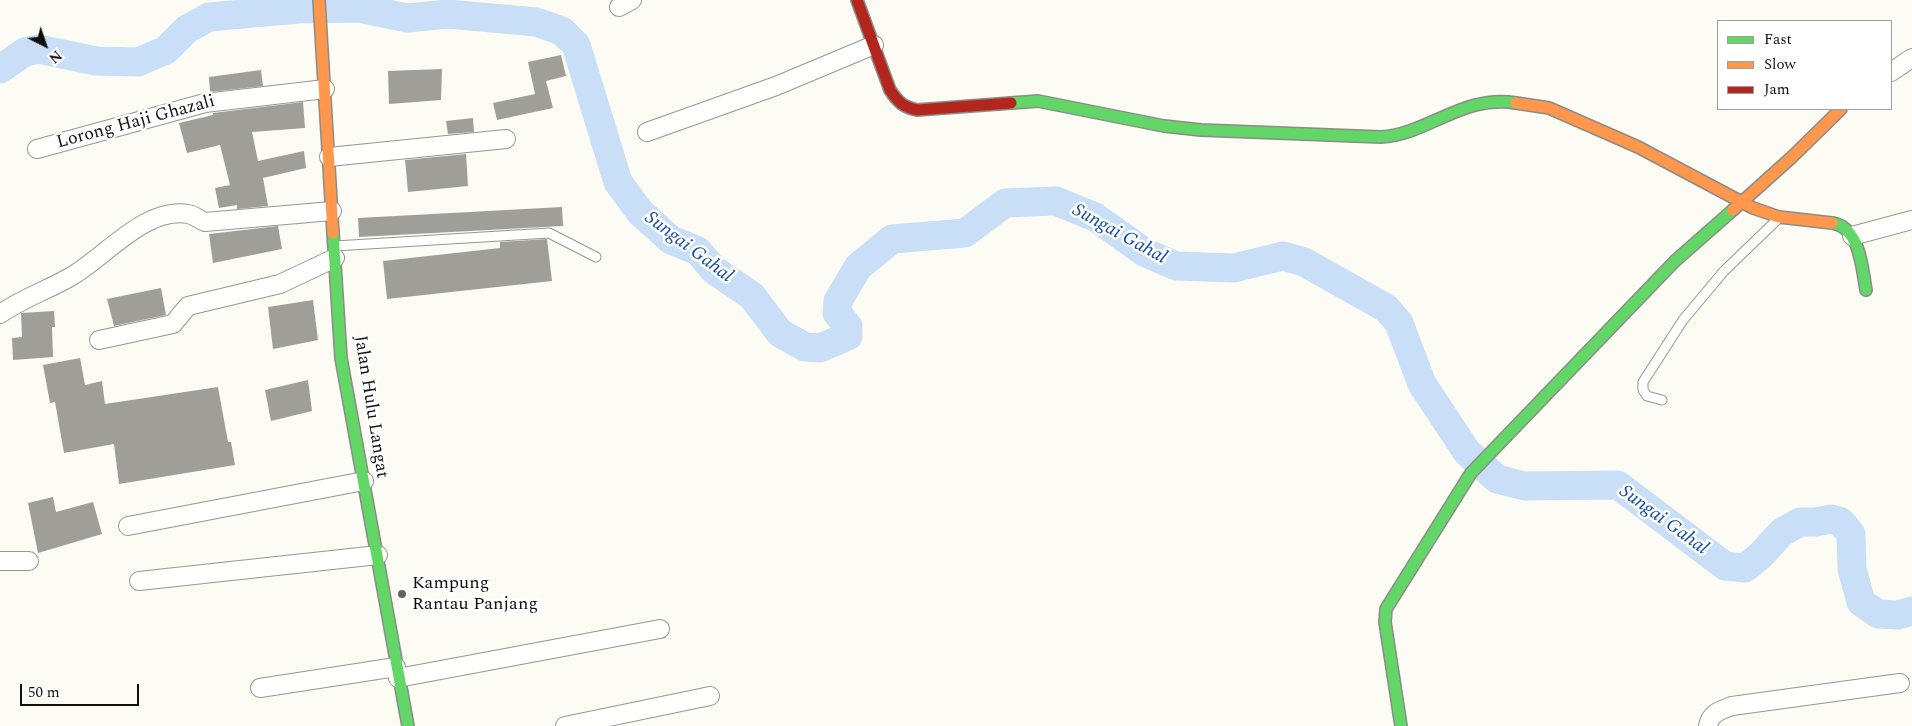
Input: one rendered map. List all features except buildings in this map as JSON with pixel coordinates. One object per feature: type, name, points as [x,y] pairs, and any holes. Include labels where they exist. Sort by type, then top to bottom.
[{"type":"street","name":"Jalan Hulu Langat","points":[[319,0],[341,358],[408,726]]},
{"type":"street","points":[[857,0],[890,90],[898,102],[906,108],[917,110],[1038,100],[1164,126],[1201,130],[1381,137],[1396,136],[1469,105],[1506,101],[1549,108],[1638,147],[1741,202],[1780,217],[1835,223],[1844,227],[1852,236],[1858,248],[1866,290]]},
{"type":"street","points":[[647,132],[776,86],[874,45]]},
{"type":"street","points":[[1892,71],[1912,58]]},
{"type":"street","name":"Lorong Haji Ghazali","points":[[37,149],[205,102],[325,89]]},
{"type":"street","points":[[1401,726],[1385,622],[1386,609],[1471,473],[1675,261],[1792,157],[1840,110]]},
{"type":"street","points":[[329,157],[506,139]]},
{"type":"street","points":[[0,314],[26,297],[74,275],[150,220],[185,213],[205,222],[332,211]]},
{"type":"street","points":[[1852,236],[1912,220]]},
{"type":"street","points":[[99,340],[173,324],[188,306],[280,284],[335,252]]},
{"type":"street","points":[[128,526],[364,481]]},
{"type":"street","points":[[139,581],[378,555]]},
{"type":"street","points":[[0,562],[29,560]]},
{"type":"street","points":[[260,688],[397,672],[660,629]]},
{"type":"street","points":[[1708,726],[1712,715],[1732,706],[1900,683]]},
{"type":"street","points":[[565,726],[710,696]]},
{"type":"lane","points":[[1662,400],[1648,396],[1642,390],[1643,382],[1683,320],[1700,299],[1724,271],[1780,217]]},
{"type":"lane","points":[[335,252],[549,233],[596,258]]},
{"type":"waterway","name":"Sungai Gahal","points":[[0,69],[25,52],[38,49],[96,61],[138,62],[166,50],[187,29],[209,17],[298,9],[359,8],[407,18],[448,14],[536,22],[562,31],[576,45],[618,182],[640,212],[671,240],[698,251],[714,270],[752,296],[780,333],[805,347],[820,348],[848,336],[848,326],[837,313],[838,301],[858,267],[892,239],[965,233],[1005,203],[1056,201],[1095,217],[1144,252],[1176,266],[1234,268],[1283,256],[1304,262],[1386,308],[1399,323],[1422,384],[1467,452],[1497,479],[1524,486],[1618,485],[1725,566],[1745,568],[1761,555],[1782,532],[1800,522],[1831,519],[1841,522],[1851,534],[1852,569],[1861,602],[1878,614],[1898,615],[1912,611]]},
{"type":"traffic: fast","points":[[1011,103],[1038,101],[1164,126],[1201,130],[1381,137],[1415,129],[1479,104],[1497,102],[1516,103]]},
{"type":"traffic: fast","points":[[1401,726],[1385,622],[1386,609],[1471,473],[1675,261],[1733,210]]},
{"type":"traffic: fast","points":[[1832,223],[1841,226],[1849,232],[1854,240],[1861,260],[1866,290]]},
{"type":"traffic: fast","points":[[333,233],[341,358],[408,726]]},
{"type":"traffic: slow","points":[[319,0],[333,233]]},
{"type":"traffic: slow","points":[[1516,103],[1549,108],[1638,147],[1753,208],[1779,217],[1832,223]]},
{"type":"traffic: slow","points":[[1733,210],[1792,157],[1840,110]]},
{"type":"traffic: jam","points":[[857,0],[890,90],[904,106],[917,110],[1011,103]]},
{"type":"place","name":"Kampung Rantau Panjang","points":[[402,594]]}]
